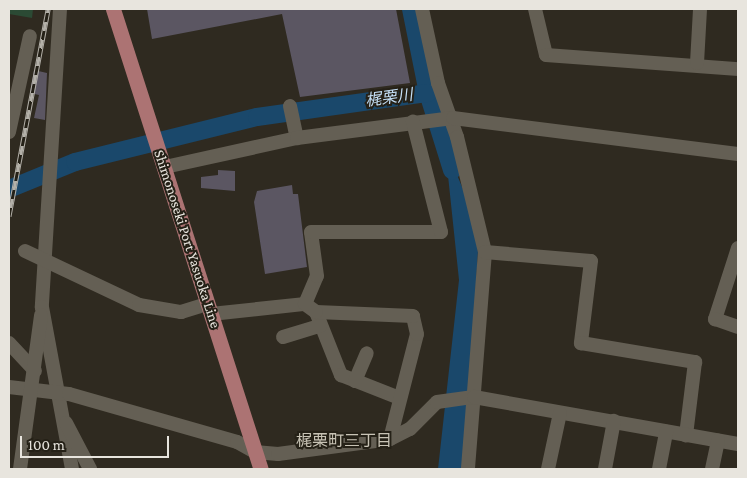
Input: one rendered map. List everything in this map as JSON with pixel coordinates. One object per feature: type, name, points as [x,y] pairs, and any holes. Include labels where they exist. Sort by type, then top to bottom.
[{"type":"main road","name":"Shimonoseki Port Yasuoka Line","points":[[113,9],[261,469]]},
{"type":"street","points":[[20,469],[35,371],[42,307],[60,9]]},
{"type":"street","points":[[422,9],[438,83],[457,137],[485,252],[468,469]]},
{"type":"street","points":[[535,9],[546,55],[697,63],[738,70]]},
{"type":"street","points":[[697,63],[700,9]]},
{"type":"street","points":[[9,132],[30,36]]},
{"type":"street","points":[[290,106],[297,138]]},
{"type":"street","points":[[165,168],[297,138],[417,121],[453,118],[738,154]]},
{"type":"street","points":[[398,397],[341,375],[320,326],[310,308],[316,276],[312,232],[441,232],[417,121]]},
{"type":"street","points":[[738,248],[715,319],[738,327]]},
{"type":"street","points":[[25,251],[139,305],[181,312],[209,309],[310,308],[413,316],[417,334],[398,397],[390,439]]},
{"type":"street","points":[[485,252],[591,261],[581,343],[695,362],[686,435]]},
{"type":"street","points":[[42,307],[54,391],[72,469]]},
{"type":"street","points":[[283,337],[320,326]]},
{"type":"street","points":[[9,343],[35,371]]},
{"type":"street","points":[[355,381],[367,353]]},
{"type":"street","points":[[9,387],[54,391],[237,442],[255,452],[278,454],[390,439],[410,429],[437,402],[474,397],[738,444]]},
{"type":"street","points":[[548,469],[560,413]]},
{"type":"street","points":[[60,418],[90,469]]},
{"type":"street","points":[[605,469],[614,421]]},
{"type":"street","points":[[659,469],[666,432]]},
{"type":"street","points":[[712,469],[718,441]]},
{"type":"green space","points":[[9,9],[33,9],[32,18],[9,14]]},
{"type":"water","points":[[445,147],[469,203],[478,251],[465,469],[438,469],[459,280]]},
{"type":"building","points":[[147,9],[396,9],[410,83],[300,97],[282,14],[152,39]]},
{"type":"building","points":[[34,70],[47,73],[45,120],[34,118],[39,95],[30,93]]},
{"type":"building","points":[[218,170],[235,171],[235,191],[201,188],[201,177],[218,175]]},
{"type":"building","points":[[292,185],[293,194],[298,194],[307,267],[265,274],[254,202],[257,191]]},
{"type":"waterway","name":"梶栗川","points":[[411,9],[428,93],[452,170]]},
{"type":"waterway","name":"梶栗川","points":[[9,189],[75,162],[257,117],[428,93]]},
{"type":"railway","points":[[9,216],[48,9]]},
{"type":"district","name":"梶栗町三丁目","points":[[344,441]]}]
